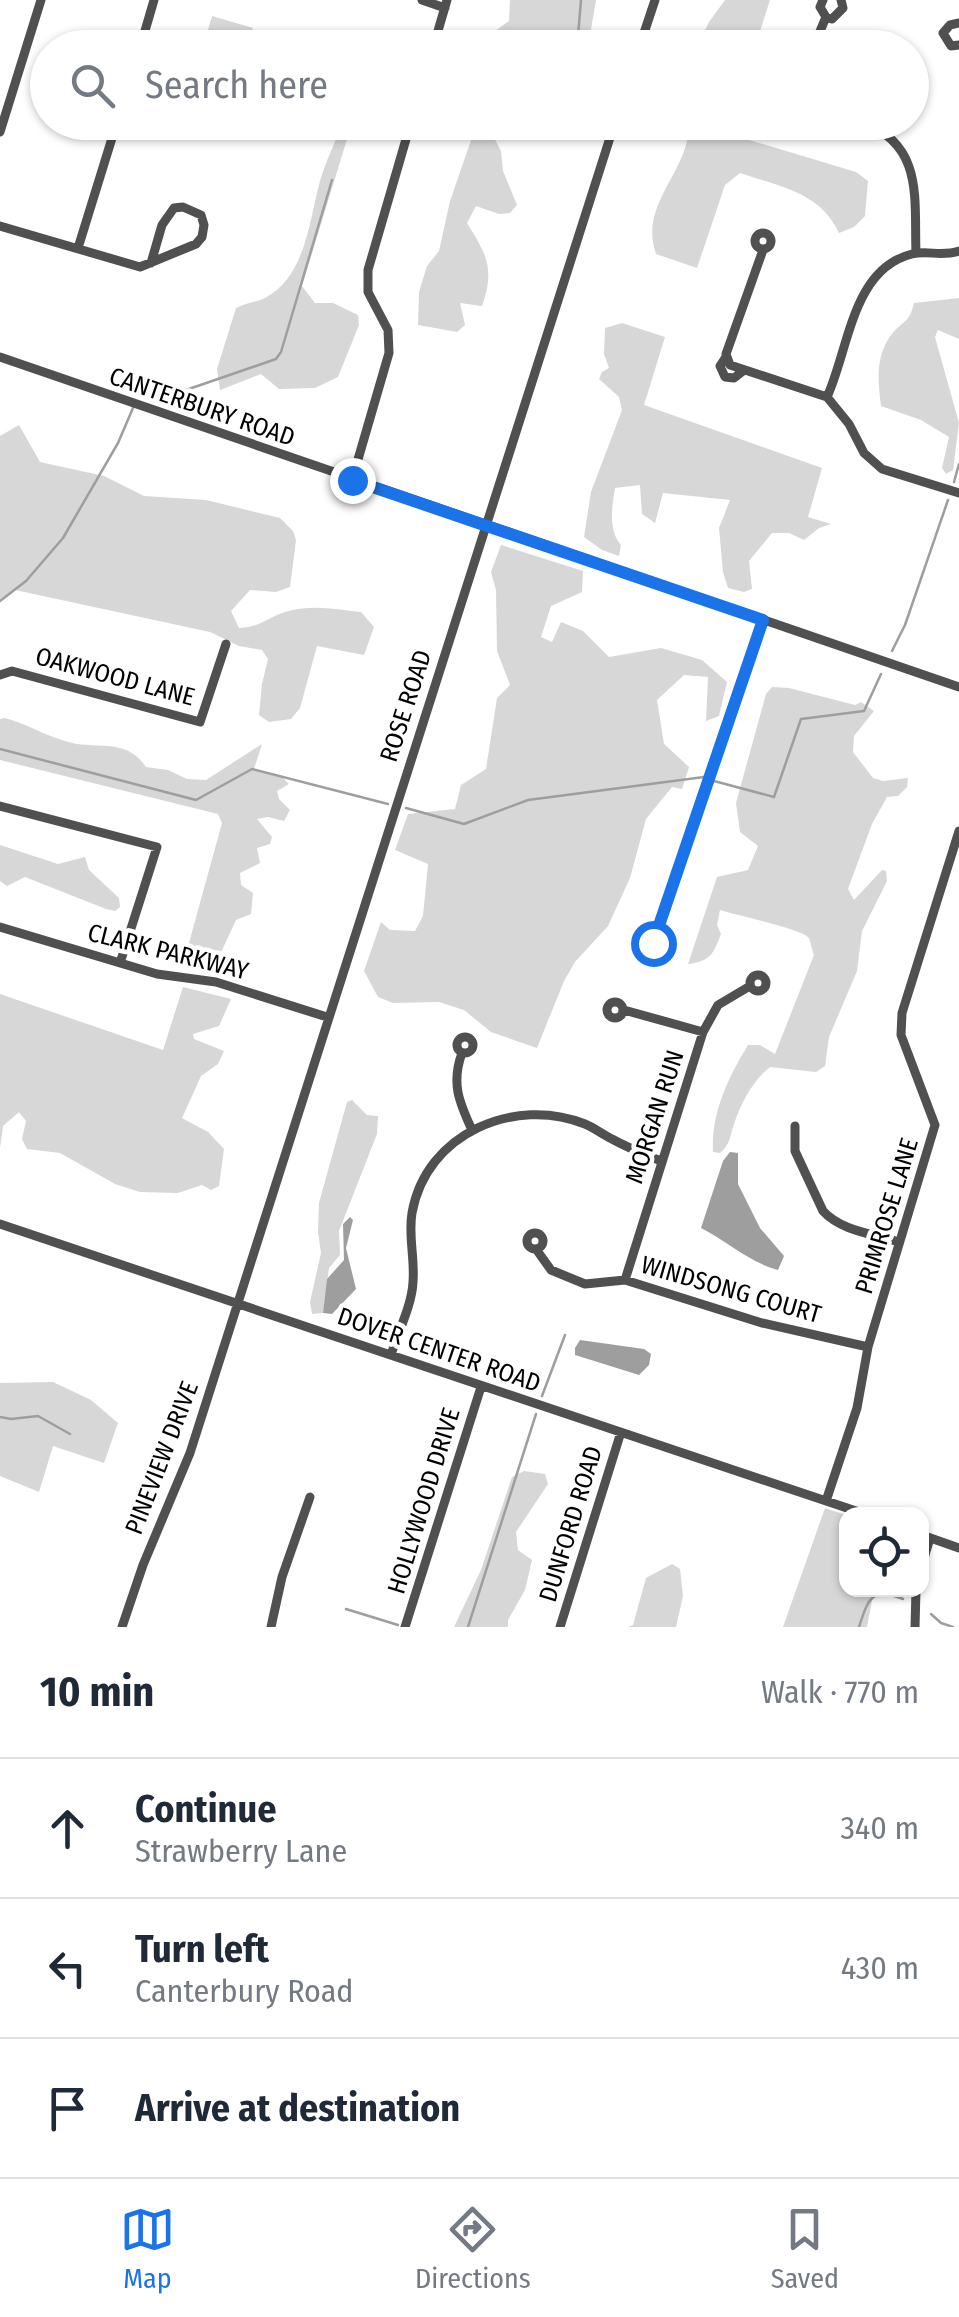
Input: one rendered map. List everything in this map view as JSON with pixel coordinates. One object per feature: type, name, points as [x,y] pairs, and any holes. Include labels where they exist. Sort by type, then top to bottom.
[{"type":"street","points":[[32,30],[41,0]]},
{"type":"street","points":[[145,30],[154,0]]},
{"type":"street","points":[[422,0],[446,4],[438,30]]},
{"type":"street","points":[[645,30],[654,0]]},
{"type":"street","points":[[824,0],[820,7],[832,19],[843,8],[841,0]]},
{"type":"street","points":[[821,30],[826,17]]},
{"type":"street","points":[[959,23],[950,25],[943,33],[951,46],[959,44]]},
{"type":"street","points":[[0,132],[30,35]]},
{"type":"street","points":[[78,248],[111,140]]},
{"type":"street","points":[[352,480],[389,353],[388,330],[368,292],[368,270],[406,140]]},
{"type":"street","name":"ROSE ROAD","points":[[238,1302],[609,140]]},
{"type":"street","points":[[892,140],[912,172],[916,253]]},
{"type":"street","points":[[0,226],[140,267],[152,263],[196,244],[204,225],[200,216],[184,207],[174,208],[162,226],[152,263]]},
{"type":"street","points":[[763,250],[744,295],[726,357],[734,368],[827,397],[849,424],[864,452],[882,468],[959,493]]},
{"type":"street","points":[[827,397],[866,288],[877,273],[916,253],[944,256],[959,251]]},
{"type":"street","name":"CANTERBURY ROAD","points":[[0,357],[958,684]]},
{"type":"street","points":[[653,943],[763,620]]},
{"type":"street","name":"OAKWOOD LANE","points":[[0,675],[12,671],[200,722],[226,644]]},
{"type":"street","points":[[0,806],[157,847],[120,964]]},
{"type":"street","name":"PRIMROSE LANE","points":[[826,1501],[935,1125],[901,1035],[902,1012],[959,831]]},
{"type":"street","name":"CLARK PARKWAY","points":[[0,927],[157,974],[216,982],[327,1017]]},
{"type":"street","name":"MORGAN RUN","points":[[624,1280],[703,1032],[718,1004],[750,986]]},
{"type":"street","points":[[624,1010],[703,1032]]},
{"type":"street","points":[[462,1053],[456,1070],[456,1088],[472,1130]]},
{"type":"street","points":[[391,1355],[413,1284],[410,1234],[415,1202],[435,1163],[454,1142],[492,1120],[524,1113],[546,1114],[586,1124],[661,1161]]},
{"type":"street","points":[[795,1126],[795,1151],[830,1219],[899,1242]]},
{"type":"street","name":"DOVER CENTER ROAD","points":[[0,1224],[844,1507]]},
{"type":"street","name":"WINDSONG COURT","points":[[536,1249],[552,1270],[585,1284],[624,1280],[762,1324],[868,1347]]},
{"type":"street","name":"PINEVIEW DRIVE","points":[[122,1627],[142,1565],[190,1453],[238,1302]]},
{"type":"street","name":"HOLLYWOOD DRIVE","points":[[405,1627],[481,1387]]},
{"type":"street","name":"DUNFORD ROAD","points":[[560,1627],[620,1432]]},
{"type":"street","points":[[272,1627],[282,1577],[310,1497]]},
{"type":"street","points":[[929,1538],[959,1548]]},
{"type":"street","points":[[915,1627],[916,1597]]},
{"type":"shaded area","points":[[510,0],[596,0],[591,30],[496,30],[509,21]]},
{"type":"shaded area","points":[[725,0],[770,0],[760,30],[705,30]]},
{"type":"shaded area","points":[[212,16],[253,28],[252,30],[208,30]]},
{"type":"shaded area","points":[[336,140],[347,140],[302,286],[315,303],[333,303],[358,315],[359,325],[338,377],[315,388],[279,389],[261,374],[220,390],[217,369],[236,308],[265,298],[279,288],[298,262]]},
{"type":"shaded area","points":[[471,140],[495,140],[517,205],[510,213],[499,214],[476,206],[467,223],[487,263],[488,282],[482,306],[460,303],[465,325],[457,332],[418,325],[419,292],[427,266],[439,251],[450,201]]},
{"type":"shaded area","points":[[749,140],[856,172],[868,181],[865,216],[854,227],[839,233],[831,219],[810,200],[740,173],[725,185],[697,268],[656,254],[654,219],[687,141]]},
{"type":"shaded area","points":[[959,298],[959,339],[938,330],[935,337],[959,423],[953,470],[946,474],[942,468],[949,437],[921,420],[881,406],[879,369],[886,343],[908,318],[914,303]]},
{"type":"shaded area","points":[[622,323],[665,337],[644,405],[822,468],[808,517],[831,524],[804,540],[789,533],[772,533],[749,561],[752,589],[744,592],[728,588],[723,572],[719,528],[730,500],[663,493],[655,523],[642,514],[640,485],[615,488],[612,518],[621,545],[619,556],[584,537],[591,492],[622,410],[619,397],[599,379],[609,368],[604,354],[605,328]]},
{"type":"shaded area","points":[[19,425],[40,462],[104,476],[144,496],[206,500],[280,518],[296,540],[290,587],[276,592],[250,590],[231,611],[239,628],[304,608],[361,612],[374,627],[364,655],[317,646],[300,708],[291,719],[269,722],[259,715],[268,659],[262,650],[239,646],[210,632],[15,590],[0,601],[0,436]]},
{"type":"shaded area","points":[[501,545],[583,571],[582,592],[551,606],[541,637],[552,642],[561,622],[583,631],[609,657],[661,648],[702,660],[727,682],[719,716],[706,721],[708,677],[684,675],[657,700],[664,744],[689,767],[682,789],[672,787],[646,819],[630,878],[608,926],[575,962],[537,1048],[491,1032],[464,1010],[439,1002],[393,1003],[378,997],[364,971],[381,922],[390,930],[415,931],[423,916],[428,864],[395,850],[408,814],[455,809],[461,785],[486,769],[497,698],[510,685],[497,651],[496,590],[491,572]]},
{"type":"shaded area","points":[[772,687],[855,705],[861,702],[874,711],[854,736],[853,752],[873,778],[908,778],[907,787],[898,796],[887,797],[872,824],[848,889],[854,900],[882,870],[886,871],[887,881],[862,931],[857,971],[829,1037],[825,1066],[816,1072],[770,1067],[748,1092],[728,1143],[720,1153],[713,1152],[713,1138],[728,1083],[748,1045],[760,1045],[775,1054],[814,955],[804,934],[720,910],[717,925],[721,934],[713,952],[706,959],[688,964],[717,877],[748,870],[758,846],[740,832],[736,803],[766,694]]},
{"type":"shaded area","points":[[0,719],[76,744],[129,751],[146,767],[168,770],[187,779],[206,780],[262,744],[254,769],[280,775],[289,784],[277,791],[290,810],[284,821],[257,819],[272,837],[270,844],[257,848],[260,863],[240,873],[241,885],[253,893],[251,914],[236,920],[211,974],[190,967],[192,961],[187,950],[222,823],[218,814],[0,760]]},
{"type":"shaded area","points":[[0,845],[58,864],[85,857],[89,870],[119,898],[120,907],[115,911],[106,909],[25,877],[7,886],[0,881]]},
{"type":"shaded area","points":[[183,987],[231,999],[219,1026],[193,1034],[194,1039],[224,1051],[218,1064],[201,1076],[182,1118],[208,1132],[224,1149],[219,1186],[211,1190],[202,1185],[178,1193],[140,1192],[115,1184],[60,1153],[27,1149],[22,1139],[26,1121],[19,1112],[3,1126],[0,1148],[0,994],[163,1050]]},
{"type":"shaded area","points":[[352,1100],[367,1115],[378,1116],[377,1134],[339,1231],[340,1255],[329,1268],[323,1313],[312,1314],[310,1302],[321,1253],[319,1203],[347,1102]]},
{"type":"shaded area","points":[[730,1152],[738,1153],[738,1184],[760,1228],[784,1256],[778,1270],[701,1228],[723,1161]]},
{"type":"shaded area","points":[[350,1217],[353,1220],[346,1248],[356,1289],[332,1314],[323,1313],[327,1279],[344,1260],[343,1224]]},
{"type":"shaded area","points":[[580,1340],[644,1349],[651,1354],[649,1365],[639,1375],[575,1355]]},
{"type":"shaded area","points":[[53,1382],[91,1400],[118,1423],[104,1463],[53,1446],[39,1492],[0,1476],[0,1383]]},
{"type":"shaded area","points":[[524,1471],[545,1474],[548,1484],[516,1532],[518,1550],[532,1560],[525,1590],[508,1627],[454,1627],[481,1570],[512,1477]]},
{"type":"shaded area","points":[[825,1508],[839,1513],[839,1597],[873,1597],[867,1627],[783,1627]]},
{"type":"shaded area","points":[[672,1564],[680,1569],[683,1596],[676,1627],[628,1627],[633,1625],[646,1578]]},
{"type":"waterway","points":[[578,30],[581,0]]},
{"type":"waterway","points":[[154,401],[276,359],[332,180]]},
{"type":"waterway","points":[[0,601],[26,581],[63,538],[118,443],[133,408]]},
{"type":"waterway","points":[[954,482],[959,464]]},
{"type":"waterway","points":[[892,651],[905,625],[948,500]]},
{"type":"waterway","points":[[714,781],[774,797],[801,719],[864,711],[881,674]]},
{"type":"waterway","points":[[0,749],[196,800],[252,769],[388,804]]},
{"type":"waterway","points":[[406,808],[464,824],[528,800],[704,777]]},
{"type":"waterway","points":[[542,1396],[565,1335]]},
{"type":"waterway","points":[[468,1627],[536,1414]]},
{"type":"waterway","points":[[0,1417],[38,1416],[70,1434]]},
{"type":"waterway","points":[[859,1627],[873,1598],[884,1594],[903,1599]]},
{"type":"waterway","points":[[346,1609],[398,1625]]},
{"type":"waterway","points":[[931,1614],[953,1627]]},
{"type":"route","points":[[352,480],[763,620],[653,943]]}]
